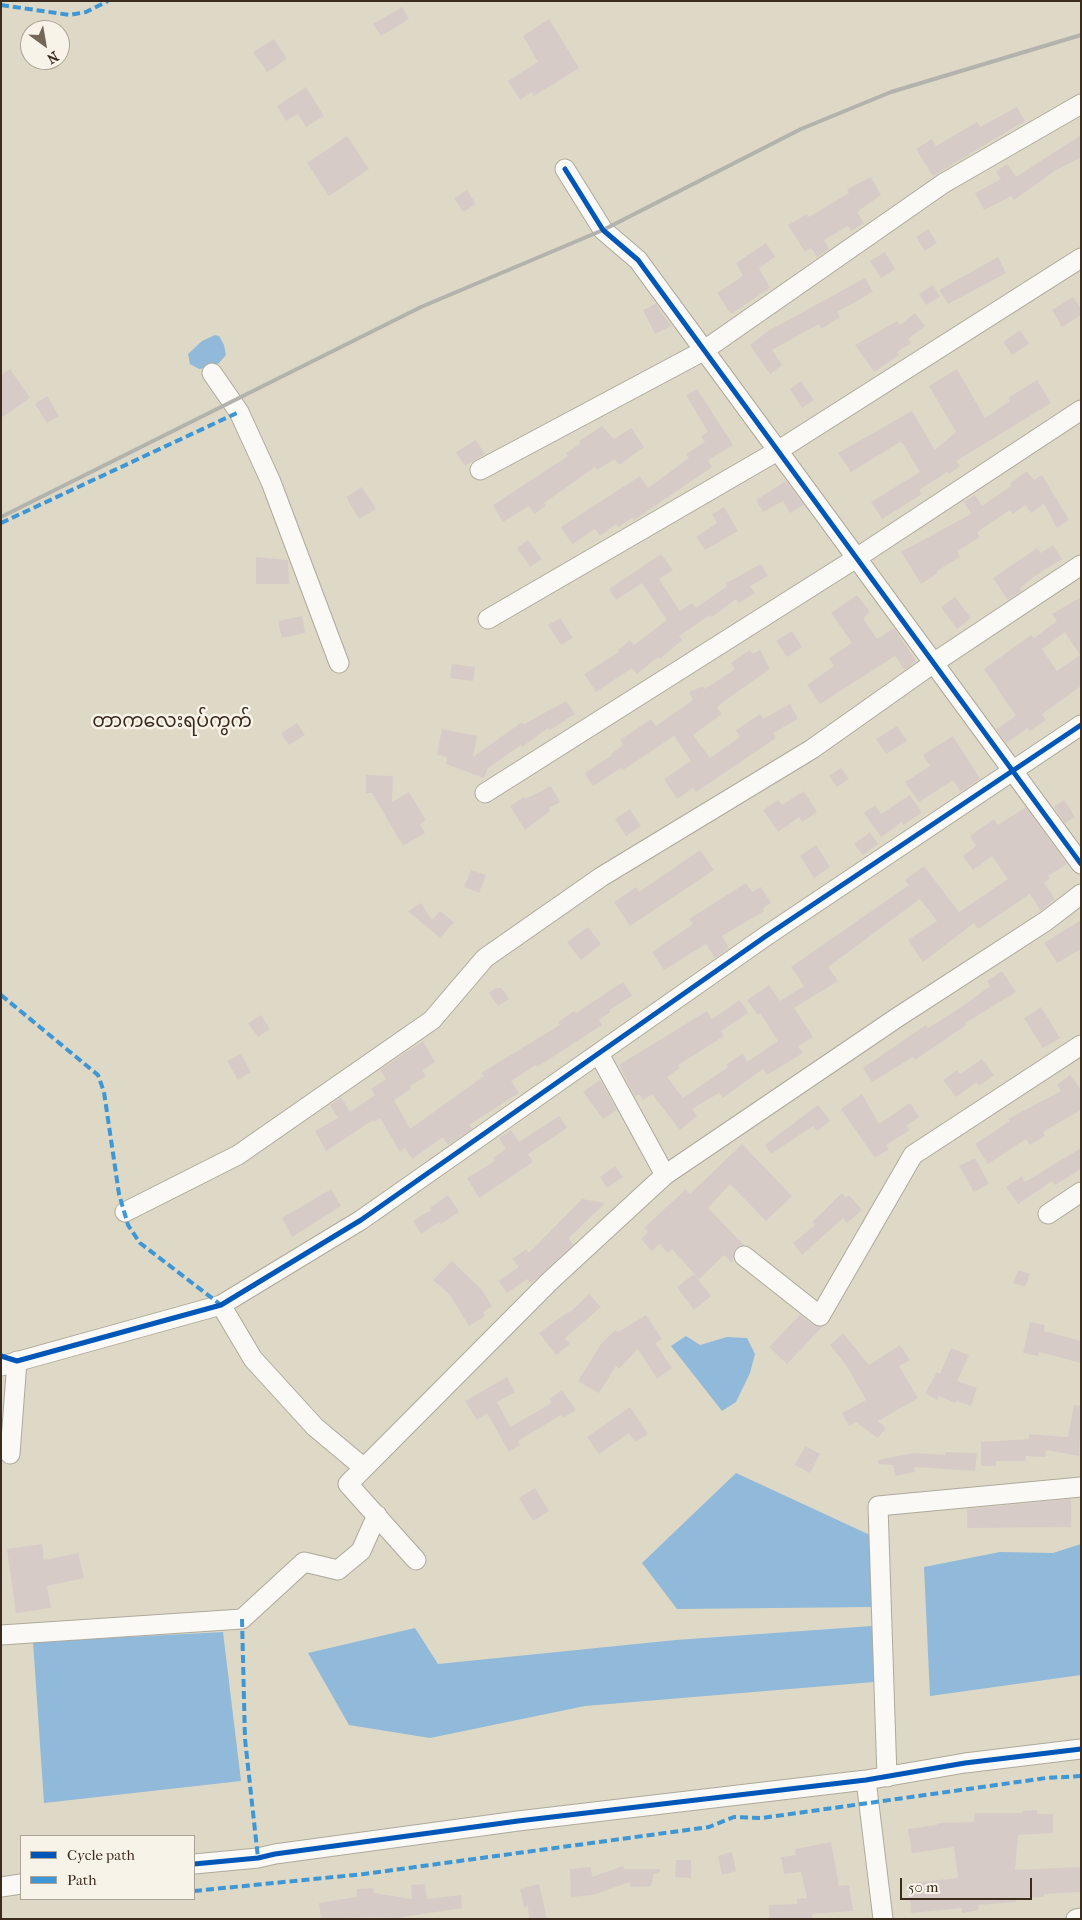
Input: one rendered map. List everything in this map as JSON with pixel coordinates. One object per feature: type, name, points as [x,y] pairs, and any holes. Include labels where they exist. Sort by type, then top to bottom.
[{"type":"street","points":[[480,470],[703,351],[944,184],[1081,104]]},
{"type":"street","points":[[565,169],[603,230],[638,260],[703,351],[858,557],[1081,864]]},
{"type":"street","points":[[488,619],[779,450],[1081,258]]},
{"type":"street","points":[[212,373],[239,412],[270,482],[339,663]]},
{"type":"street","points":[[485,793],[858,557],[1081,410]]},
{"type":"street","points":[[125,1212],[238,1155],[432,1020],[485,958],[601,877],[812,749],[935,662],[1081,565]]},
{"type":"street","points":[[10,1454],[6,1361],[221,1305],[361,1220],[766,936],[1081,725]]},
{"type":"street","points":[[416,1560],[378,1515],[348,1484],[550,1281],[666,1175],[898,1017],[1046,921],[1081,894]]},
{"type":"street","points":[[744,1256],[820,1316],[913,1155],[1081,1046]]},
{"type":"street","points":[[600,1054],[666,1175]]},
{"type":"street","points":[[1048,1214],[1081,1192]]},
{"type":"street","points":[[221,1305],[253,1359],[315,1427],[364,1468]]},
{"type":"street","points":[[887,1777],[878,1506],[1081,1487]]},
{"type":"street","points":[[1,1635],[242,1619],[304,1562],[338,1570],[361,1551],[378,1515]]},
{"type":"street","points":[[195,1864],[258,1858],[274,1854],[518,1820],[866,1780],[965,1763],[1081,1749]]},
{"type":"street","points":[[866,1780],[883,1919]]},
{"type":"street","points":[[1,1887],[20,1884]]},
{"type":"street","points":[[1076,1919],[1081,1918]]},
{"type":"water","points":[[215,335],[219,336],[224,345],[226,355],[219,363],[211,367],[199,369],[190,364],[188,354],[202,341]]},
{"type":"water","points":[[686,1336],[700,1345],[727,1337],[747,1338],[755,1354],[750,1373],[736,1402],[722,1411],[671,1346]]},
{"type":"water","points":[[736,1473],[870,1535],[873,1607],[677,1609],[642,1563]]},
{"type":"water","points":[[1081,1544],[1081,1675],[930,1696],[924,1567],[1000,1552],[1053,1553]]},
{"type":"water","points":[[872,1626],[874,1682],[585,1706],[430,1738],[349,1725],[308,1653],[415,1628],[438,1664],[676,1640]]},
{"type":"water","points":[[223,1632],[241,1781],[44,1803],[33,1642]]},
{"type":"building","points":[[402,7],[409,19],[381,36],[373,24]]},
{"type":"building","points":[[549,19],[579,68],[534,96],[532,92],[520,100],[508,81],[538,62],[523,36]]},
{"type":"building","points":[[274,39],[287,59],[267,72],[253,52]]},
{"type":"building","points":[[306,87],[324,116],[306,127],[298,114],[286,121],[277,106]]},
{"type":"building","points":[[1017,107],[1025,121],[933,176],[916,149],[932,139],[936,146],[977,122],[980,127]]},
{"type":"building","points":[[1081,135],[1081,157],[1053,172],[1014,200],[1011,196],[984,210],[975,193],[1001,179],[996,172],[1007,164],[1016,177]]},
{"type":"building","points":[[347,136],[369,169],[329,196],[307,163]]},
{"type":"building","points":[[871,177],[881,195],[857,212],[864,223],[851,231],[848,226],[824,240],[829,249],[817,257],[811,248],[805,252],[788,225],[807,214],[809,217],[849,193],[847,189]]},
{"type":"building","points":[[467,190],[476,204],[463,212],[454,198]]},
{"type":"building","points":[[928,229],[937,243],[925,251],[916,237]]},
{"type":"building","points":[[766,243],[775,257],[759,268],[770,288],[731,314],[717,293],[743,276],[736,263]]},
{"type":"building","points":[[885,252],[895,269],[881,278],[870,261]]},
{"type":"building","points":[[998,257],[1006,273],[948,304],[939,290]]},
{"type":"building","points":[[865,278],[873,292],[837,312],[840,317],[821,329],[819,324],[772,350],[782,365],[770,374],[750,345],[768,331]]},
{"type":"building","points":[[933,285],[940,297],[926,305],[919,294]]},
{"type":"building","points":[[1073,297],[1081,309],[1081,315],[1062,327],[1052,310]]},
{"type":"building","points":[[656,304],[671,326],[655,334],[643,310]]},
{"type":"building","points":[[915,313],[925,326],[908,339],[911,343],[897,352],[899,355],[874,372],[855,345],[897,321],[900,325]]},
{"type":"building","points":[[1020,330],[1029,344],[1012,355],[1003,342]]},
{"type":"building","points":[[10,369],[30,398],[1,418],[1,375]]},
{"type":"building","points":[[957,369],[985,418],[1010,401],[1008,398],[1037,380],[1051,403],[956,461],[960,466],[919,490],[922,494],[882,519],[871,502],[920,472],[903,444],[900,442],[851,472],[838,453],[912,411],[935,450],[956,432],[929,386]]},
{"type":"building","points":[[801,381],[814,400],[802,408],[790,389]]},
{"type":"building","points":[[697,389],[733,445],[708,460],[712,467],[634,520],[633,517],[619,527],[616,524],[600,536],[595,529],[572,544],[561,527],[640,476],[648,488],[689,458],[686,454],[705,442],[701,436],[708,432],[686,395]]},
{"type":"building","points":[[47,396],[59,416],[47,423],[35,404]]},
{"type":"building","points":[[602,426],[614,439],[631,428],[644,447],[619,465],[615,459],[597,470],[595,467],[544,503],[546,506],[534,514],[529,506],[503,522],[493,505],[568,456],[566,453],[580,444],[579,441]]},
{"type":"building","points":[[476,440],[485,454],[465,466],[456,452]]},
{"type":"building","points":[[1027,471],[1034,480],[1042,475],[1069,520],[1057,528],[1044,504],[1031,513],[1025,505],[1013,514],[1010,510],[977,532],[980,537],[957,551],[960,557],[937,571],[938,573],[921,584],[901,552],[971,514],[964,502],[975,495],[982,506],[1011,486],[1010,483]]},
{"type":"building","points":[[786,481],[804,505],[790,513],[783,501],[763,512],[756,500]]},
{"type":"building","points":[[362,487],[376,509],[359,519],[346,497]]},
{"type":"building","points":[[724,507],[738,531],[705,550],[696,537],[717,523],[712,514]]},
{"type":"building","points":[[528,540],[542,559],[530,567],[517,548]]},
{"type":"building","points":[[1053,545],[1062,559],[1035,576],[1020,588],[1022,591],[1008,600],[993,578],[1037,548],[1041,553]]},
{"type":"building","points":[[661,554],[673,570],[659,579],[680,611],[692,603],[696,608],[727,586],[726,583],[761,564],[768,576],[750,586],[755,593],[739,603],[736,599],[712,617],[710,615],[679,636],[682,640],[660,659],[658,657],[637,674],[632,668],[596,692],[584,674],[619,652],[618,650],[630,640],[634,645],[667,620],[642,583],[616,600],[609,589]]},
{"type":"building","points":[[256,557],[288,560],[289,584],[256,584]]},
{"type":"building","points":[[857,595],[870,612],[863,618],[877,639],[894,628],[916,661],[905,670],[895,656],[820,704],[807,685],[834,666],[829,658],[852,643],[831,613]]},
{"type":"building","points":[[955,597],[971,618],[957,629],[941,607]]},
{"type":"building","points":[[1081,597],[1081,686],[1042,714],[1046,720],[1030,731],[1028,728],[1006,743],[996,729],[1016,716],[984,669],[1031,635],[1034,638],[1057,621],[1052,614]],"holes":[[[1065,632],[1080,655],[1057,671],[1042,649]]]},
{"type":"building","points":[[302,616],[305,633],[282,638],[278,621]]},
{"type":"building","points":[[560,618],[573,638],[561,645],[548,625]]},
{"type":"building","points":[[792,631],[802,647],[787,657],[776,641]]},
{"type":"building","points":[[750,650],[753,654],[760,650],[770,669],[723,702],[717,708],[722,714],[693,735],[710,758],[740,737],[736,730],[760,714],[763,719],[790,704],[798,719],[773,733],[776,738],[696,792],[693,788],[677,799],[664,779],[691,761],[674,736],[623,770],[621,768],[593,786],[585,773],[612,755],[623,745],[620,740],[651,719],[656,726],[693,700],[689,692],[703,686],[705,689],[735,669],[731,663]]},
{"type":"building","points":[[452,664],[475,667],[473,681],[450,678]]},
{"type":"building","points":[[566,701],[575,714],[550,730],[548,728],[488,768],[484,778],[446,764],[447,757],[437,755],[442,729],[477,736],[473,757],[522,722],[524,724]]},
{"type":"building","points":[[297,723],[305,735],[289,745],[281,733]]},
{"type":"building","points":[[897,726],[907,741],[886,754],[876,739]]},
{"type":"building","points":[[953,736],[980,779],[961,792],[953,780],[919,802],[905,782],[930,766],[923,755]]},
{"type":"building","points":[[841,768],[849,779],[837,787],[829,776]]},
{"type":"building","points":[[366,775],[393,776],[392,802],[409,792],[426,820],[420,824],[425,833],[403,846],[372,793],[366,793]]},
{"type":"building","points":[[551,786],[560,802],[549,808],[550,811],[525,830],[510,806],[524,797],[525,799]]},
{"type":"building","points":[[804,791],[817,812],[802,822],[799,817],[778,832],[763,810],[778,800],[782,805]]},
{"type":"building","points":[[910,795],[922,813],[903,825],[902,822],[881,837],[864,813],[875,805],[881,814]]},
{"type":"building","points":[[1064,800],[1075,817],[1065,823],[1054,807]]},
{"type":"building","points":[[1026,807],[1067,864],[1048,876],[1050,878],[1044,883],[1055,899],[1041,911],[1030,894],[978,929],[974,923],[923,962],[908,940],[937,921],[920,899],[828,967],[838,981],[794,1008],[813,1037],[798,1046],[803,1053],[767,1075],[763,1069],[723,1098],[719,1093],[692,1109],[697,1116],[680,1130],[652,1094],[643,1100],[639,1094],[635,1097],[619,1065],[707,1011],[712,1019],[740,1000],[748,1013],[721,1031],[724,1036],[678,1065],[680,1068],[667,1077],[683,1098],[728,1067],[726,1065],[743,1053],[747,1062],[778,1041],[760,1013],[758,1015],[747,1000],[769,985],[780,1001],[804,986],[791,967],[909,885],[905,880],[924,866],[959,912],[1008,879],[992,856],[973,870],[963,856],[976,846],[970,836],[994,819],[998,825]]},
{"type":"building","points":[[630,809],[641,826],[626,836],[615,819]]},
{"type":"building","points":[[870,832],[878,844],[863,855],[854,844]]},
{"type":"building","points":[[816,845],[830,867],[814,878],[800,856]]},
{"type":"building","points":[[700,850],[714,870],[630,926],[614,902],[636,887],[639,892]]},
{"type":"building","points":[[471,870],[486,875],[479,893],[464,887]]},
{"type":"building","points":[[746,883],[752,892],[761,887],[771,903],[763,908],[764,911],[722,936],[729,948],[715,958],[706,944],[664,970],[652,952],[693,924],[689,919]]},
{"type":"building","points":[[421,903],[432,920],[440,911],[454,922],[440,938],[408,911]]},
{"type":"building","points":[[1081,920],[1081,949],[1057,963],[1044,943]]},
{"type":"building","points":[[588,927],[601,944],[581,960],[567,942]]},
{"type":"building","points":[[1002,971],[1016,992],[965,1023],[966,1025],[915,1060],[913,1057],[872,1082],[863,1068],[926,1025],[928,1028],[963,1006],[990,986],[987,981]]},
{"type":"building","points":[[623,982],[632,996],[609,1010],[610,1012],[599,1020],[602,1025],[537,1067],[536,1065],[511,1081],[519,1093],[469,1125],[472,1129],[448,1145],[443,1137],[412,1159],[405,1148],[400,1152],[380,1118],[374,1122],[373,1120],[326,1151],[315,1131],[338,1118],[330,1105],[341,1097],[350,1112],[375,1095],[371,1089],[386,1079],[380,1070],[423,1041],[435,1062],[422,1070],[426,1076],[410,1086],[411,1089],[394,1100],[410,1129],[484,1076],[481,1073],[560,1025],[558,1022],[574,1011],[576,1013]]},
{"type":"building","points":[[496,988],[502,988],[509,999],[498,1006],[489,993]]},
{"type":"building","points":[[1041,1007],[1060,1038],[1043,1048],[1024,1018]]},
{"type":"building","points":[[261,1015],[270,1029],[258,1037],[248,1023]]},
{"type":"building","points":[[241,1054],[251,1072],[238,1080],[227,1061]]},
{"type":"building","points":[[982,1059],[994,1075],[979,1086],[977,1082],[956,1097],[943,1080],[957,1070],[960,1074]]},
{"type":"building","points":[[1070,1075],[1081,1090],[1081,1110],[1043,1132],[1045,1136],[1030,1145],[1026,1139],[988,1164],[975,1144],[1010,1121],[1008,1119],[1061,1091],[1057,1085]]},
{"type":"building","points":[[600,1080],[617,1110],[603,1119],[583,1092]]},
{"type":"building","points":[[862,1094],[879,1124],[910,1103],[919,1117],[906,1126],[910,1130],[886,1145],[889,1149],[875,1158],[841,1109]]},
{"type":"building","points":[[818,1105],[830,1121],[817,1131],[813,1126],[771,1154],[765,1145]]},
{"type":"building","points":[[559,1116],[567,1128],[528,1154],[533,1162],[479,1198],[467,1178],[495,1161],[493,1158],[506,1149],[499,1138],[511,1130],[519,1142]]},
{"type":"building","points":[[742,1144],[792,1196],[766,1221],[730,1184],[708,1208],[744,1245],[735,1249],[732,1263],[724,1255],[699,1279],[672,1249],[668,1253],[660,1244],[652,1251],[641,1239],[648,1232],[644,1228],[686,1189],[690,1194]]},
{"type":"building","points":[[1081,1148],[1081,1169],[1055,1185],[1052,1181],[1018,1204],[1006,1187],[1022,1176],[1025,1182]]},
{"type":"building","points":[[975,1158],[989,1184],[974,1192],[959,1166]]},
{"type":"building","points":[[615,1166],[623,1177],[607,1188],[600,1177]]},
{"type":"building","points":[[331,1189],[341,1206],[292,1237],[282,1218]]},
{"type":"building","points":[[842,1193],[846,1198],[849,1195],[862,1210],[847,1223],[843,1218],[802,1255],[793,1243],[815,1225],[812,1222]]},
{"type":"building","points":[[448,1195],[459,1212],[421,1234],[413,1221],[431,1210],[430,1208]]},
{"type":"building","points":[[582,1199],[605,1203],[569,1238],[573,1245],[539,1277],[530,1283],[527,1279],[507,1293],[498,1281],[519,1267],[512,1259],[526,1249],[529,1253]]},
{"type":"building","points":[[452,1261],[482,1290],[492,1306],[483,1312],[485,1316],[469,1326],[450,1295],[433,1280]]},
{"type":"building","points":[[1018,1270],[1030,1274],[1025,1287],[1013,1283]]},
{"type":"building","points":[[694,1274],[711,1296],[694,1310],[677,1287]]},
{"type":"building","points":[[589,1294],[601,1307],[565,1338],[570,1344],[556,1355],[539,1333],[569,1313]]},
{"type":"building","points":[[646,1315],[662,1339],[655,1343],[672,1368],[657,1379],[638,1349],[619,1369],[616,1366],[599,1393],[578,1381],[601,1344],[615,1330],[618,1332]]},
{"type":"building","points":[[800,1315],[813,1325],[823,1326],[787,1364],[769,1347]]},
{"type":"building","points":[[1030,1322],[1045,1325],[1044,1331],[1081,1341],[1081,1363],[1039,1352],[1038,1356],[1023,1353]]},
{"type":"building","points":[[843,1333],[869,1365],[900,1345],[910,1360],[899,1366],[918,1398],[878,1421],[886,1428],[878,1438],[856,1422],[849,1426],[842,1413],[866,1400],[846,1365],[830,1345]]},
{"type":"building","points":[[951,1348],[969,1355],[957,1381],[977,1388],[971,1406],[956,1401],[955,1403],[939,1396],[937,1400],[925,1393],[937,1372],[940,1374]]},
{"type":"building","points":[[507,1377],[515,1392],[497,1402],[510,1427],[552,1403],[549,1399],[562,1390],[576,1410],[563,1418],[561,1415],[518,1441],[520,1445],[509,1452],[487,1413],[477,1420],[465,1401]]},
{"type":"building","points":[[1074,1405],[1081,1406],[1079,1456],[1046,1450],[1045,1457],[1026,1456],[1025,1461],[996,1461],[996,1466],[981,1466],[981,1442],[1029,1439],[1029,1434],[1068,1437]]},
{"type":"building","points":[[630,1407],[648,1434],[635,1442],[629,1433],[599,1454],[587,1437]]},
{"type":"building","points":[[805,1446],[820,1454],[810,1473],[795,1465]]},
{"type":"building","points":[[945,1452],[977,1453],[975,1471],[914,1467],[915,1472],[895,1476],[893,1465],[878,1464],[878,1460],[914,1453],[945,1455]]},
{"type":"building","points":[[535,1488],[549,1511],[533,1521],[519,1498]]},
{"type":"building","points":[[1071,1499],[1071,1527],[967,1528],[967,1509]]},
{"type":"building","points":[[42,1544],[44,1560],[78,1553],[84,1578],[47,1586],[51,1608],[16,1613],[7,1549]]},
{"type":"building","points":[[1037,1810],[1037,1814],[1053,1814],[1053,1833],[1018,1835],[1015,1870],[1081,1867],[1081,1892],[1044,1894],[1044,1897],[1016,1898],[1016,1902],[978,1905],[979,1910],[962,1913],[962,1908],[911,1913],[909,1883],[958,1878],[954,1847],[912,1853],[908,1829],[937,1825],[937,1823],[974,1822],[975,1813],[1023,1813],[1023,1811]]},
{"type":"building","points":[[831,1842],[839,1886],[849,1885],[853,1911],[812,1914],[813,1919],[769,1919],[769,1905],[797,1904],[797,1899],[807,1898],[801,1872],[784,1874],[781,1857],[796,1855],[795,1849]]},
{"type":"building","points":[[732,1852],[736,1871],[722,1875],[718,1856]]},
{"type":"building","points":[[676,1860],[691,1860],[691,1878],[675,1877]]},
{"type":"building","points":[[623,1866],[624,1869],[660,1869],[660,1872],[654,1874],[651,1886],[630,1887],[630,1882],[593,1895],[571,1897],[570,1869],[591,1867],[592,1877]]},
{"type":"building","points":[[425,1884],[427,1899],[461,1895],[462,1908],[397,1918],[321,1919],[319,1903],[357,1897],[357,1889],[373,1888],[374,1893],[412,1899],[411,1885]]},
{"type":"building","points":[[539,1884],[547,1919],[529,1919],[528,1906],[524,1907],[520,1889]]},
{"type":"railway","points":[[1,517],[421,307],[603,230],[801,129],[891,92],[1081,35]]},
{"type":"marked path","points":[[1,5],[70,15],[86,12],[108,1]]},
{"type":"marked path","points":[[1,523],[239,412]]},
{"type":"marked path","points":[[1,995],[98,1075],[104,1092],[119,1194],[128,1225],[140,1243],[221,1305]]},
{"type":"marked path","points":[[242,1619],[245,1739],[258,1858]]},
{"type":"marked path","points":[[195,1891],[364,1874],[709,1827],[734,1817],[762,1818],[1046,1778],[1081,1776]]},
{"type":"cycle path","points":[[565,169],[603,230],[638,260],[1081,864]]},
{"type":"cycle path","points":[[1,1356],[17,1361],[221,1305],[361,1220],[766,936],[1081,725]]},
{"type":"cycle path","points":[[195,1864],[258,1858],[275,1854],[518,1821],[866,1780],[965,1763],[1081,1749]]},
{"type":"district","name":"တာကလေးရပ်ကွက်","points":[[172,722]]}]
